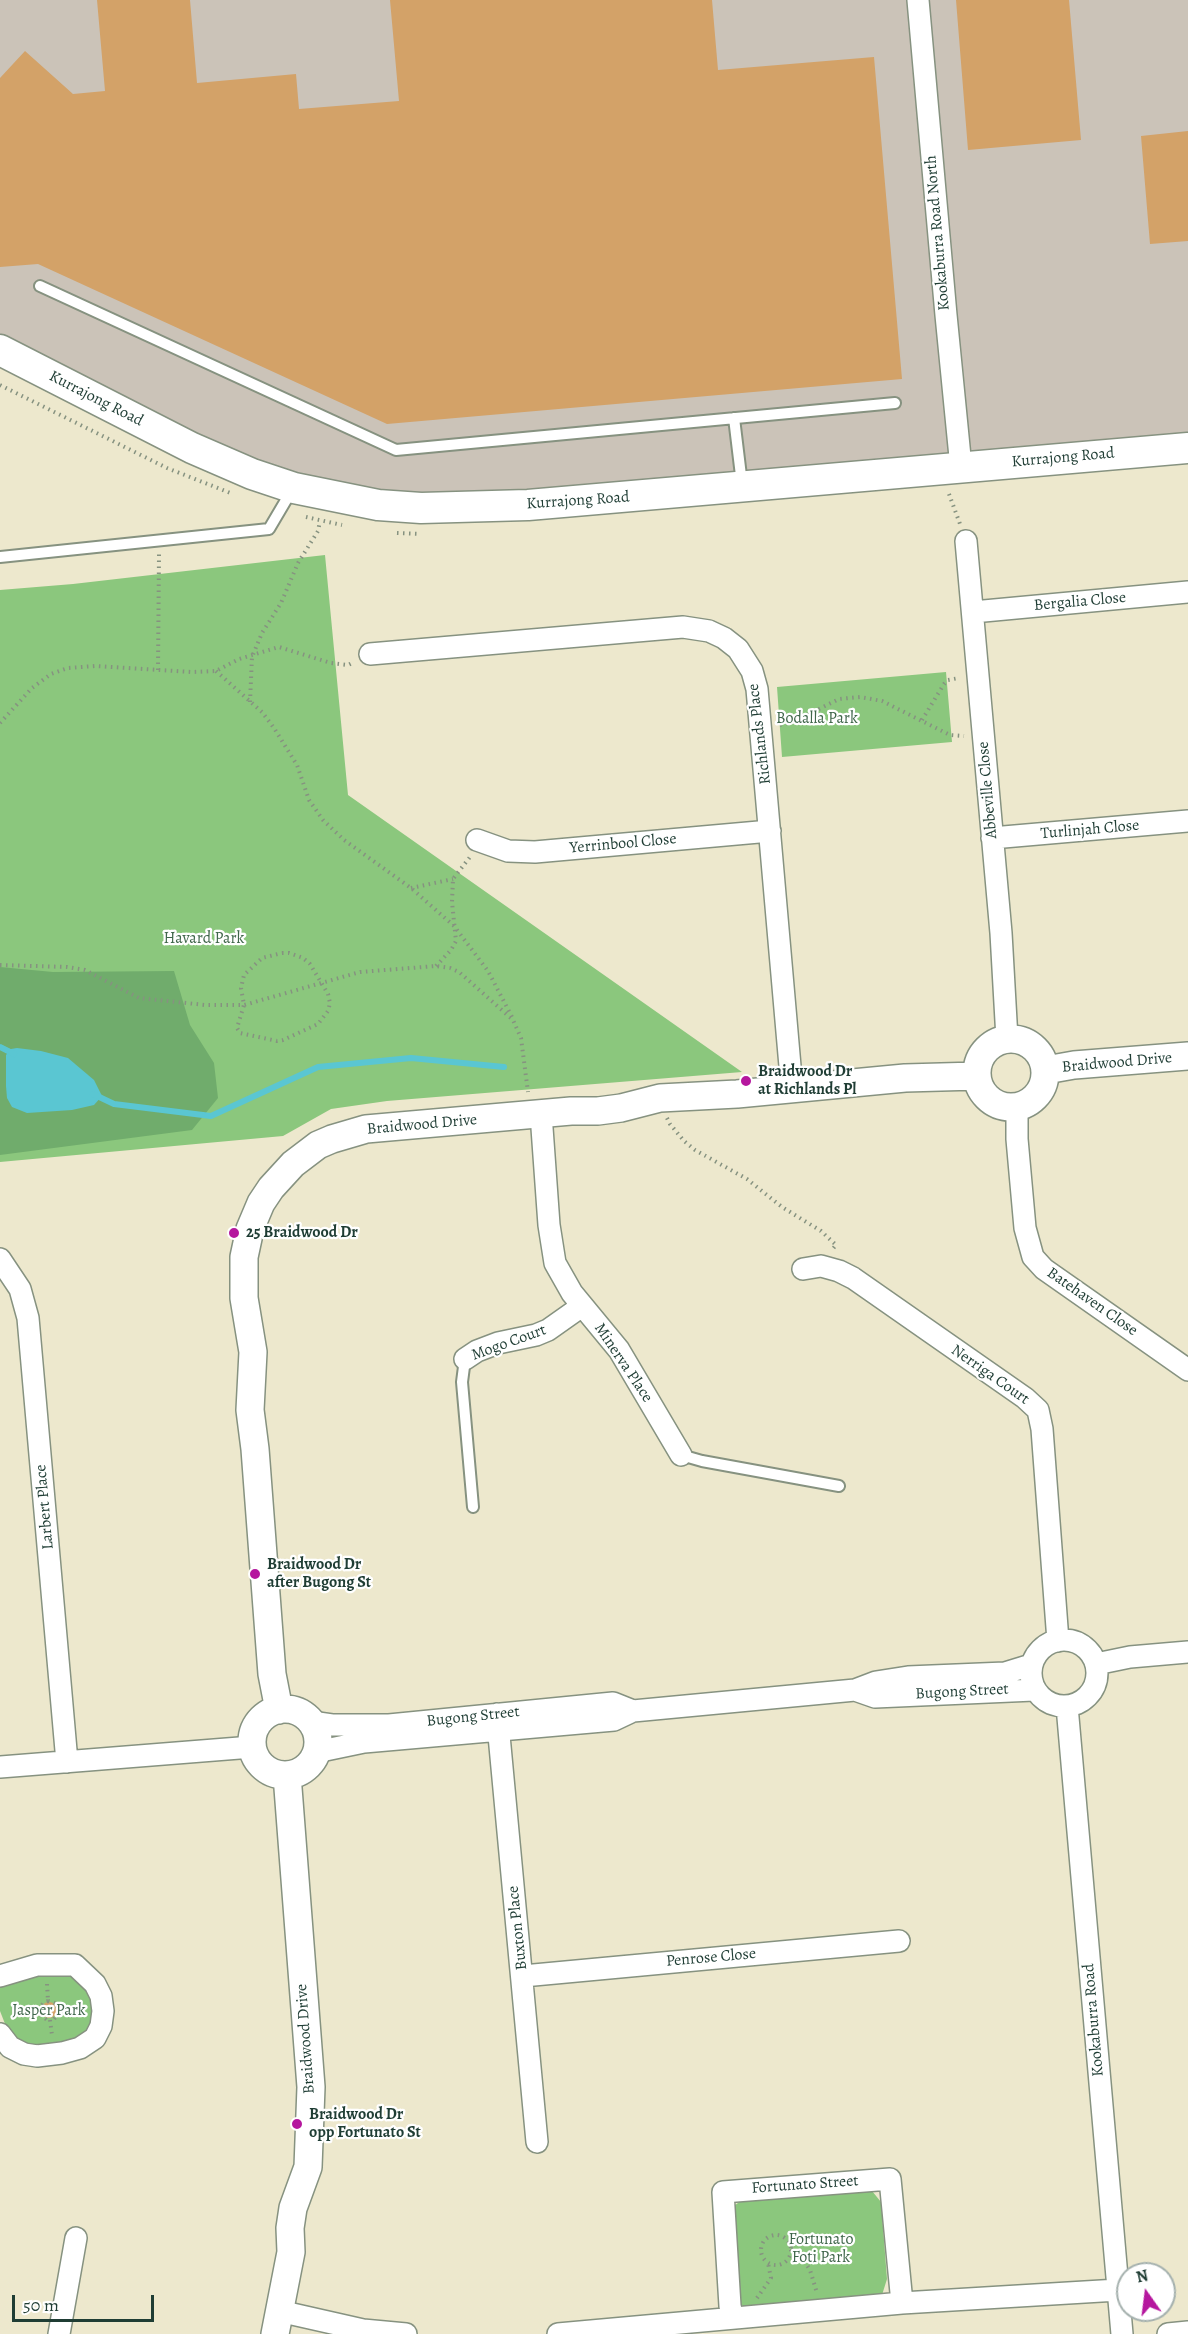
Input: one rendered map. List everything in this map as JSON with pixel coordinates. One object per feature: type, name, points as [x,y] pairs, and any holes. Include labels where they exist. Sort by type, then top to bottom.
[{"type":"main road","name":"Kurrajong Road","points":[[0,350],[202,452],[252,474],[294,488],[378,505],[431,508],[528,505],[1188,448]]},
{"type":"street","name":"Kookaburra Road North","points":[[918,0],[962,467]]},
{"type":"street","name":"Abbeville Close","points":[[966,541],[1007,1039]]},
{"type":"street","name":"Bergalia Close","points":[[973,612],[1188,592]]},
{"type":"street","name":"Richlands Place","points":[[370,654],[683,627],[697,628],[724,638],[743,655],[752,671],[757,689],[792,1089]]},
{"type":"street","name":"Turlinjah Close","points":[[992,838],[1188,821]]},
{"type":"street","name":"Yerrinbool Close","points":[[477,840],[508,851],[535,852],[770,831]]},
{"type":"street","points":[[1007,1039],[1018,1039],[1037,1050],[1046,1070],[1042,1090],[1027,1104],[1017,1107],[995,1104],[979,1087],[977,1076],[977,1065],[988,1047],[1007,1039]]},
{"type":"street","name":"Braidwood Drive","points":[[1046,1070],[1074,1065],[1188,1056]]},
{"type":"street","name":"Braidwood Drive","points":[[279,1710],[272,1674],[249,1397],[253,1352],[244,1298],[244,1257],[256,1214],[270,1188],[293,1164],[318,1145],[348,1133],[534,1103],[621,1108],[660,1098],[885,1080],[977,1076]]},
{"type":"street","name":"Minerva Place","points":[[534,1103],[555,1263],[564,1281],[582,1306],[624,1358],[681,1455]]},
{"type":"street","name":"Batehaven Close","points":[[1017,1107],[1017,1139],[1025,1228],[1033,1257],[1044,1269],[1188,1370]]},
{"type":"street","name":"Larbert Place","points":[[0,1259],[20,1289],[28,1318],[68,1762]]},
{"type":"street","name":"Nerriga Court","points":[[812,1268],[839,1271],[853,1278],[1025,1398],[1038,1410],[1042,1429],[1058,1641]]},
{"type":"street","name":"Mogo Court","points":[[465,1359],[498,1343],[536,1335],[548,1330],[582,1306]]},
{"type":"street","points":[[1058,1641],[1070,1641],[1081,1645],[1090,1653],[1096,1664],[1097,1675],[1088,1696],[1078,1703],[1067,1706],[1054,1705],[1043,1699],[1034,1690],[1030,1677],[1031,1665],[1041,1649],[1058,1641]]},
{"type":"street","points":[[1096,1664],[1130,1657],[1188,1652]]},
{"type":"street","name":"Bugong Street","points":[[311,1722],[332,1725],[389,1725],[614,1720],[633,1711],[855,1690],[876,1682],[908,1677],[1005,1673],[1031,1665]]},
{"type":"street","name":"Bugong Street","points":[[855,1690],[875,1697],[1034,1690]]},
{"type":"street","name":"Kookaburra Road","points":[[1067,1706],[1116,2267]]},
{"type":"street","points":[[279,1710],[297,1712],[311,1722],[316,1732],[316,1752],[305,1768],[287,1775],[268,1771],[254,1756],[252,1747],[252,1737],[261,1719],[279,1710]]},
{"type":"street","name":"Bugong Street","points":[[316,1752],[364,1742],[498,1723]]},
{"type":"street","name":"Buxton Place","points":[[498,1723],[537,2142]]},
{"type":"street","points":[[0,1767],[252,1747]]},
{"type":"street","name":"Braidwood Drive","points":[[277,2322],[291,2252],[290,2228],[293,2208],[308,2168],[310,2087],[287,1775]]},
{"type":"street","name":"Penrose Close","points":[[523,1976],[899,1941]]},
{"type":"street","points":[[0,1976],[37,1965],[75,1965],[95,1984],[101,1996],[103,2011],[101,2026],[95,2038],[80,2048],[62,2053],[37,2056],[24,2054],[10,2047],[0,2034]]},
{"type":"street","name":"Fortunato Street","points":[[733,2318],[730,2306],[723,2192],[890,2179],[902,2303]]},
{"type":"street","points":[[59,2334],[76,2238]]},
{"type":"street","points":[[558,2334],[902,2303],[1116,2290]]},
{"type":"street","points":[[277,2322],[406,2334]]},
{"type":"street","points":[[1168,2334],[1188,2332]]},
{"type":"lane","points":[[40,286],[396,450],[895,403]]},
{"type":"lane","points":[[734,418],[742,487]]},
{"type":"lane","points":[[0,557],[269,529],[294,488]]},
{"type":"lane","points":[[465,1359],[462,1382],[473,1507]]},
{"type":"lane","name":"Minerva Place","points":[[681,1455],[702,1461],[839,1486]]},
{"type":"path","points":[[949,494],[966,541]]},
{"type":"path","points":[[250,703],[249,687],[254,654],[262,633],[281,603],[298,563],[318,531],[320,521]]},
{"type":"path","points":[[158,670],[160,540]]},
{"type":"path","points":[[0,723],[32,688],[51,674],[68,668],[95,666],[216,671],[254,654],[279,647],[317,660],[348,665],[370,654]]},
{"type":"path","points":[[216,671],[262,712],[274,728],[297,765],[309,800],[323,820],[344,840],[411,888],[454,926],[488,971],[521,1038],[534,1103]]},
{"type":"path","points":[[922,720],[948,680],[978,675]]},
{"type":"path","points":[[761,728],[793,722],[828,703],[848,698],[882,701],[954,736],[982,735]]},
{"type":"path","points":[[411,888],[453,879],[468,861],[477,840]]},
{"type":"path","points":[[436,966],[456,941],[453,879]]},
{"type":"path","points":[[289,953],[303,958],[310,964],[328,994],[330,1003],[328,1011],[318,1024],[277,1041],[240,1033],[237,1028],[244,1005],[241,988],[244,975],[257,962],[271,955],[289,953]]},
{"type":"path","points":[[0,965],[42,965],[85,970],[139,998],[205,1005],[244,1005],[360,972],[436,966],[459,972],[513,1020]]},
{"type":"path","points":[[660,1098],[670,1124],[684,1141],[695,1150],[747,1179],[836,1245],[812,1268]]},
{"type":"path","points":[[51,2001],[57,2004],[58,2013],[54,2019],[50,2020],[41,2015],[40,2008],[44,2002],[51,2001]]},
{"type":"path","points":[[771,2236],[781,2236],[789,2242],[790,2249],[789,2257],[782,2264],[772,2265],[764,2260],[760,2251],[766,2238],[771,2236]]},
{"type":"path","points":[[790,2249],[805,2262],[810,2270],[819,2301]]},
{"type":"path","points":[[754,2304],[771,2278],[768,2263]]},
{"type":"shaded area","points":[[0,0],[1188,0],[1188,448],[378,505],[192,448],[0,350]]},
{"type":"green space","name":"Havard Park","points":[[325,555],[348,795],[742,1072],[387,1101],[331,1109],[283,1136],[0,1162],[0,590],[73,584]]},
{"type":"green space","name":"Bodalla Park","points":[[946,672],[952,742],[782,757],[777,687]]},
{"type":"green space","points":[[0,967],[53,972],[174,971],[190,1025],[214,1063],[218,1098],[192,1130],[0,1155]]},
{"type":"green space","name":"Jasper Park","points":[[70,1973],[84,1979],[99,2018],[80,2043],[26,2049],[9,2034],[0,2011],[0,1980],[14,1975]]},
{"type":"green space","name":"Fortunato Foti Park","points":[[872,2191],[881,2202],[887,2279],[882,2295],[747,2310],[739,2302],[734,2206],[742,2200]]},
{"type":"water","points":[[17,1048],[68,1058],[94,1080],[102,1096],[94,1105],[72,1110],[27,1113],[12,1107],[7,1098],[6,1055],[11,1049]]},
{"type":"building","points":[[97,0],[190,0],[197,83],[296,74],[299,109],[399,101],[390,0],[712,0],[718,70],[874,57],[902,379],[387,424],[38,264],[0,267],[0,78],[25,51],[73,94],[105,91]]},
{"type":"building","points":[[956,0],[1069,0],[1081,140],[968,150]]},
{"type":"building","points":[[1188,131],[1188,241],[1150,244],[1141,136]]},
{"type":"building","points":[[49,2002],[55,2004],[57,2010],[55,2016],[49,2018],[43,2016],[41,2010],[43,2004]]},
{"type":"waterway","points":[[0,1047],[14,1054]]},
{"type":"waterway","points":[[93,1094],[114,1104],[211,1116],[318,1067],[411,1058],[504,1067]]},
{"type":"place","name":"Braidwood Dr at Richlands Pl","points":[[746,1081]]},
{"type":"place","name":"25 Braidwood Dr","points":[[234,1233]]},
{"type":"place","name":"Braidwood Dr after Bugong St","points":[[255,1574]]},
{"type":"place","name":"Braidwood Dr opp Fortunato St","points":[[297,2124]]}]
